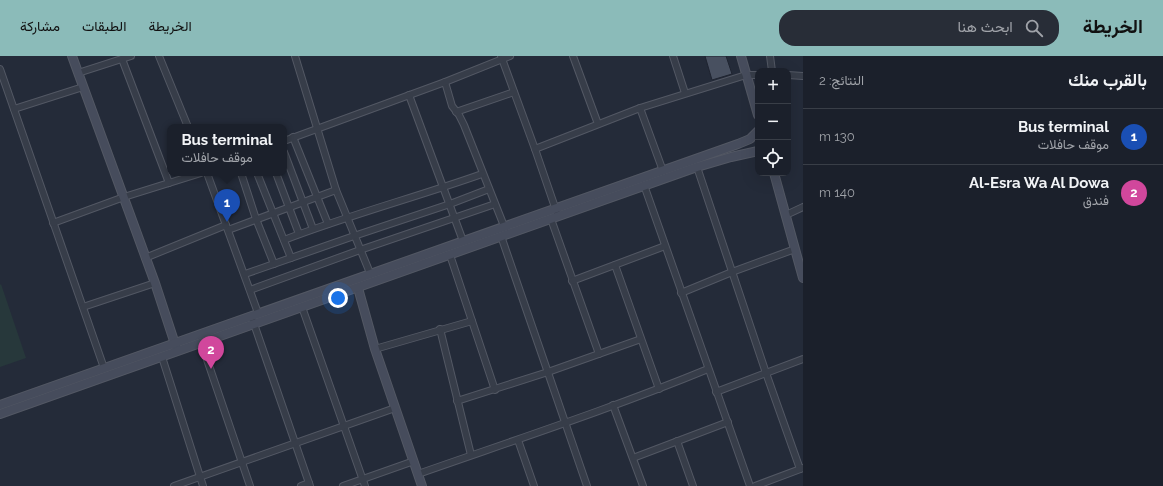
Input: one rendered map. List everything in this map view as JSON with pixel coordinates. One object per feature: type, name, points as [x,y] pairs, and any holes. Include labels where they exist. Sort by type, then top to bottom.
[{"type":"street","points":[[72,56],[155,282],[177,351]]},
{"type":"street","points":[[78,73],[131,56]]},
{"type":"street","points":[[159,56],[187,124]]},
{"type":"street","points":[[295,56],[336,190],[370,274]]},
{"type":"street","points":[[287,140],[445,82],[502,57],[510,56]]},
{"type":"street","points":[[573,56],[598,124]]},
{"type":"street","points":[[673,56],[685,93]]},
{"type":"street","points":[[741,56],[755,105]]},
{"type":"street","points":[[770,56],[772,68]]},
{"type":"street","points":[[502,57],[535,149],[572,281],[599,354]]},
{"type":"street","points":[[122,59],[169,183]]},
{"type":"street","points":[[0,69],[104,368]]},
{"type":"street","points":[[535,149],[640,108],[746,74],[755,75]]},
{"type":"street","points":[[791,75],[803,76]]},
{"type":"street","points":[[445,82],[449,99],[464,125],[482,174],[504,226]]},
{"type":"street","points":[[14,109],[83,87]]},
{"type":"street","points":[[456,112],[514,92]]},
{"type":"street","points":[[409,95],[463,241]]},
{"type":"street","points":[[640,108],[663,171]]},
{"type":"street","points":[[0,414],[162,357],[201,342],[254,317],[302,307],[450,255],[663,171],[745,141],[755,133]]},
{"type":"street","points":[[293,137],[328,224]]},
{"type":"street","points":[[0,405],[174,342],[254,317],[361,276],[504,226],[554,215],[697,167],[755,152]]},
{"type":"street","points":[[287,160],[313,229]]},
{"type":"street","points":[[697,167],[766,373],[802,468],[755,486]]},
{"type":"street","points":[[284,240],[347,217],[443,188],[482,174]]},
{"type":"street","points":[[53,223],[124,197],[191,176]]},
{"type":"street","points":[[208,176],[245,274],[250,290],[254,317],[310,485],[301,486]]},
{"type":"street","points":[[242,176],[256,219],[274,264]]},
{"type":"street","points":[[258,176],[291,258]]},
{"type":"street","points":[[277,176],[299,234]]},
{"type":"street","points":[[775,176],[803,278]]},
{"type":"street","points":[[644,185],[750,486]]},
{"type":"street","points":[[245,274],[450,204],[489,189]]},
{"type":"street","points":[[146,258],[336,190]]},
{"type":"street","points":[[250,290],[360,250],[495,204]]},
{"type":"street","points":[[786,215],[803,206]]},
{"type":"street","points":[[501,236],[587,486]]},
{"type":"street","points":[[572,281],[665,246]]},
{"type":"street","points":[[681,293],[732,272],[795,249]]},
{"type":"street","points":[[450,255],[495,390]]},
{"type":"street","points":[[615,265],[659,389]]},
{"type":"street","points":[[361,276],[361,287],[375,349],[422,486]]},
{"type":"street","points":[[83,307],[155,282]]},
{"type":"street","points":[[302,307],[365,486]]},
{"type":"street","points":[[375,349],[472,321]]},
{"type":"street","points":[[440,329],[471,455]]},
{"type":"street","points":[[457,401],[495,390],[641,339]]},
{"type":"street","points":[[201,342],[250,486]]},
{"type":"street","points":[[162,357],[203,486]]},
{"type":"street","points":[[716,392],[803,359]]},
{"type":"street","points":[[418,474],[613,406],[708,369]]},
{"type":"street","points":[[613,406],[643,486]]},
{"type":"street","points":[[174,486],[395,408]]},
{"type":"street","points":[[633,458],[728,422]]},
{"type":"street","points":[[518,440],[534,486]]},
{"type":"street","points":[[677,441],[693,486]]},
{"type":"street","points":[[343,486],[414,461]]},
{"type":"shaded area","points":[[1,284],[26,358],[0,367],[0,285]]},
{"type":"building","points":[[705,56],[726,56],[732,74],[712,80]]},
{"type":"place","name":"Bus terminal","points":[[227,222]]},
{"type":"place","name":"Al-Esra Wa Al Dowa","points":[[211,369]]}]
